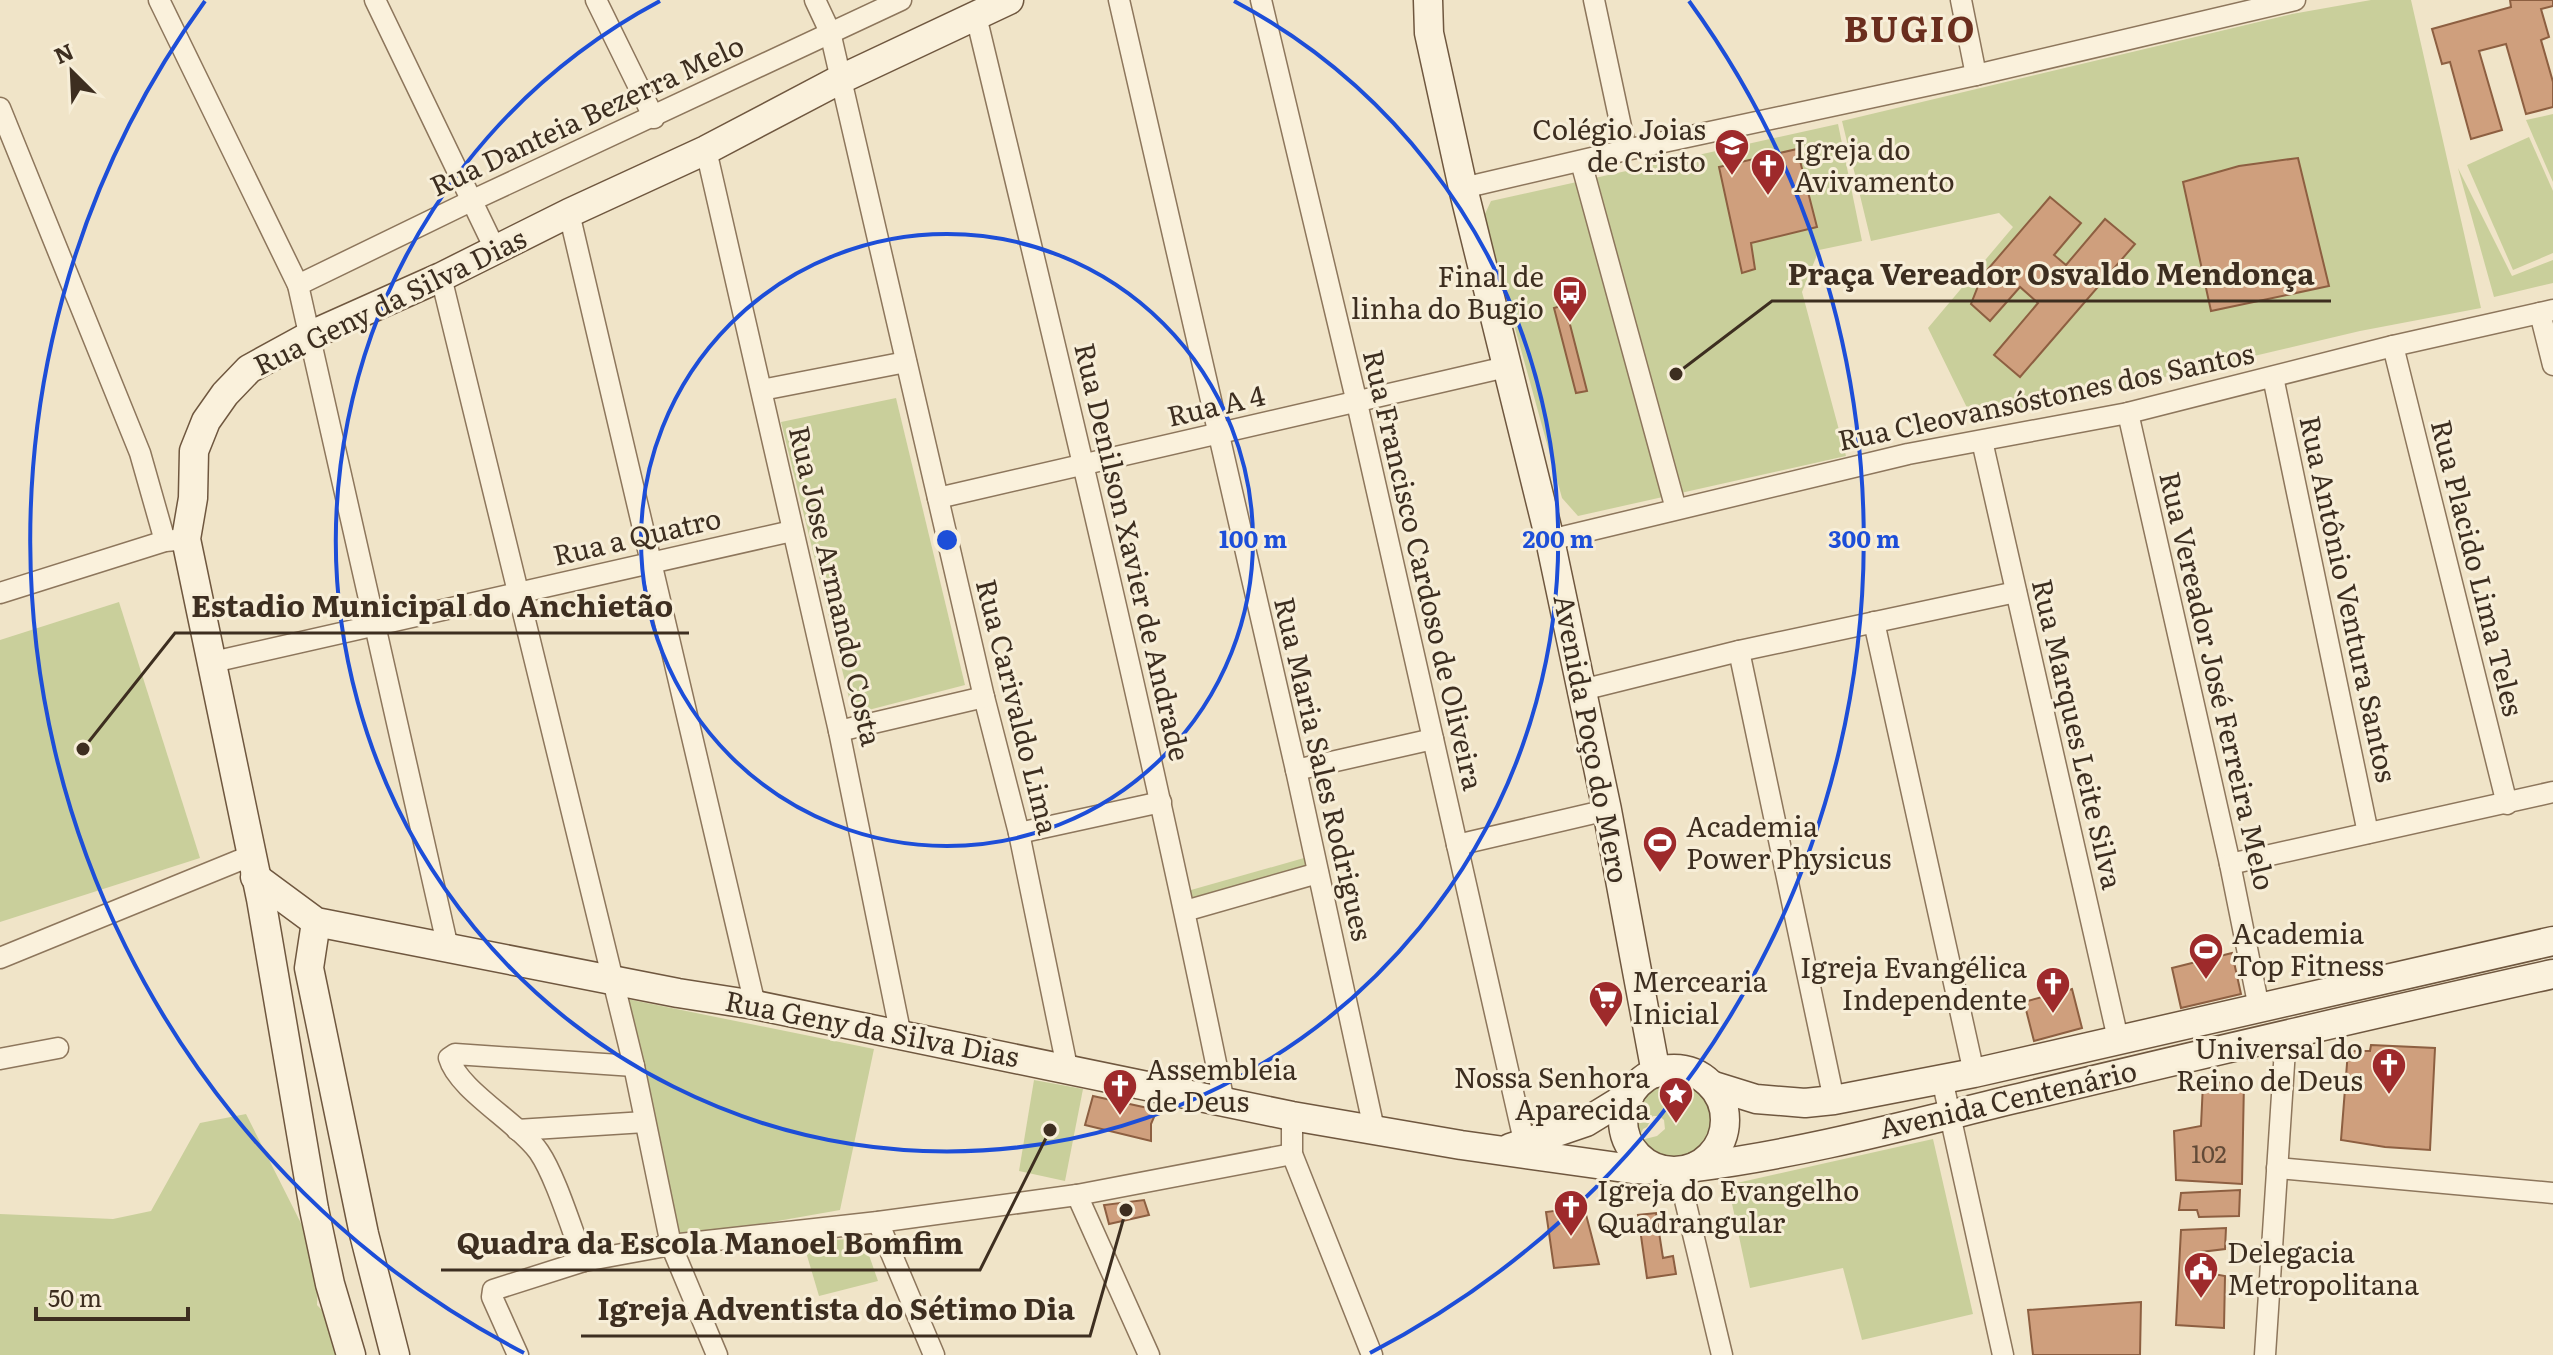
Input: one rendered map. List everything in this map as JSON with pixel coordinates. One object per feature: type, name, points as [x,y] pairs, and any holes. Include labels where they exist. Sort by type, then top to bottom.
[{"type":"main road","name":"Rua Geny da Silva Dias","points":[[351,1355],[330,1284],[314,1209],[266,928],[213,662],[176,540],[193,498],[194,451],[206,421],[225,394],[249,369],[311,335],[441,277],[706,150],[839,80],[1009,0]]},
{"type":"main road","name":"Avenida Poço do Mero","points":[[1409,0],[1429,33]]},
{"type":"main road","name":"Avenida Poço do Mero","points":[[1428,0],[1429,33],[1463,188],[1550,540],[1582,690],[1656,1073]]},
{"type":"main road","name":"Rua Geny da Silva Dias","points":[[253,867],[316,922],[1067,1067],[1292,1116],[1632,1169],[1679,1169]]},
{"type":"main road","points":[[316,922],[309,968],[364,1234],[395,1355]]},
{"type":"main road","name":"Avenida Centenário","points":[[1711,1085],[1756,1099],[1805,1103],[1834,1100],[1974,1073],[2553,941]]},
{"type":"main road","name":"Avenida Centenário","points":[[1679,1169],[1767,1155],[1949,1115],[2553,974]]},
{"type":"main road","points":[[2127,1037],[2144,1068]]},
{"type":"main road","points":[[1685,1070],[1711,1085],[1721,1098],[1725,1130],[1709,1158],[1679,1169],[1648,1164],[1636,1154],[1627,1140],[1624,1110],[1630,1095],[1644,1080],[1656,1073],[1685,1070]]},
{"type":"main road","name":"Rua Geny da Silva Dias","points":[[1518,1150],[1586,1122],[1630,1095]]},
{"type":"street","points":[[159,0],[298,285],[448,948]]},
{"type":"street","points":[[375,0],[495,249]]},
{"type":"street","points":[[596,0],[654,118]]},
{"type":"street","name":"Rua Carivaldo Lima","points":[[815,0],[830,32],[984,697],[1019,833],[1067,1067]]},
{"type":"street","name":"Rua Danteia Bezerra Melo","points":[[298,285],[901,0]]},
{"type":"street","name":"Rua Maria Sales Rodrigues","points":[[1119,0],[1296,770],[1374,1129]]},
{"type":"street","name":"Rua Francisco Cardoso de Oliveira","points":[[1261,0],[1357,403],[1457,845],[1518,1150]]},
{"type":"street","points":[[1594,0],[1626,150]]},
{"type":"street","points":[[1961,0],[1976,75]]},
{"type":"street","points":[[1463,188],[1976,75],[2295,0]]},
{"type":"street","name":"Rua Denilson Xavier de Andrade","points":[[976,16],[1085,466],[1185,911],[1224,1102]]},
{"type":"street","points":[[0,108],[176,540],[0,593]]},
{"type":"street","name":"Rua Jose Armando Costa","points":[[706,150],[839,731],[901,1036]]},
{"type":"street","points":[[1581,162],[1676,509]]},
{"type":"street","points":[[569,213],[755,1005]]},
{"type":"street","points":[[441,277],[634,1066],[671,1245],[717,1355]]},
{"type":"street","points":[[2546,311],[2553,365]]},
{"type":"street","name":"Rua Cleovansóstones dos Santos","points":[[1550,540],[1908,454],[2128,413],[2546,311]]},
{"type":"street","name":"Rua Placido Lima Teles","points":[[2393,346],[2507,804]]},
{"type":"street","points":[[762,390],[906,362]]},
{"type":"street","name":"Rua A 4","points":[[938,498],[1506,367]]},
{"type":"street","name":"Rua Antônio Ventura Santos","points":[[2273,377],[2368,833]]},
{"type":"street","name":"Rua Vereador José Ferreira Melo","points":[[2128,413],[2230,864],[2259,1008]]},
{"type":"street","name":"Rua Marques Leite Silva","points":[[1982,441],[2016,592],[2127,1037]]},
{"type":"street","name":"Rua a Quatro","points":[[213,662],[792,531]]},
{"type":"street","points":[[1582,690],[1739,651],[2016,592]]},
{"type":"street","points":[[1874,622],[1974,1073]]},
{"type":"street","points":[[1739,651],[1834,1100]]},
{"type":"street","points":[[839,731],[984,697]]},
{"type":"street","points":[[1296,770],[1433,739]]},
{"type":"street","points":[[2230,864],[2553,792]]},
{"type":"street","points":[[1019,833],[1161,802]]},
{"type":"street","points":[[1457,845],[1607,810]]},
{"type":"street","points":[[0,958],[253,867]]},
{"type":"street","points":[[1185,911],[1318,873]]},
{"type":"street","points":[[2265,1355],[2286,1034]]},
{"type":"street","points":[[0,1059],[58,1048]]},
{"type":"street","points":[[584,1261],[540,1153],[476,1093],[449,1058],[455,1054],[634,1066]]},
{"type":"street","points":[[1942,1079],[2003,1355]]},
{"type":"street","points":[[1292,1116],[1292,1154],[1372,1355]]},
{"type":"street","points":[[517,1130],[645,1122]]},
{"type":"street","points":[[518,1355],[492,1297],[493,1290],[584,1261],[671,1245],[878,1222],[1077,1195],[1292,1154]]},
{"type":"street","points":[[2277,1168],[2553,1193]]},
{"type":"street","points":[[1679,1169],[1722,1355]]},
{"type":"street","points":[[1077,1195],[1149,1355]]},
{"type":"street","points":[[878,1222],[934,1355]]},
{"type":"green space","points":[[2371,0],[2411,0],[2481,308],[2360,331],[1974,422],[1928,328],[2013,227],[1999,213],[1871,241],[1842,121],[2292,14]]},
{"type":"green space","points":[[2553,114],[2553,182],[2526,120]]},
{"type":"green space","points":[[1838,124],[1862,241],[1819,250],[1802,292],[1846,456],[1578,516],[1562,498],[1484,216],[1491,201]]},
{"type":"green space","points":[[2529,137],[2553,191],[2553,253],[2513,270],[2467,165]]},
{"type":"green space","points":[[2458,168],[2512,276],[2553,260],[2553,283],[2494,297]]},
{"type":"green space","points":[[896,398],[965,685],[853,714],[781,422]]},
{"type":"green space","points":[[119,602],[200,858],[0,922],[0,640]]},
{"type":"green space","points":[[1304,858],[1307,869],[1189,903],[1191,890]]},
{"type":"green space","points":[[622,998],[874,1049],[840,1210],[664,1241]]},
{"type":"green space","points":[[1670,1076],[1688,1079],[1702,1088],[1710,1101],[1714,1115],[1712,1130],[1705,1143],[1693,1152],[1676,1157],[1658,1155],[1645,1148],[1637,1136],[1633,1122],[1634,1108],[1641,1094],[1653,1083]],"holes":[[[1653,1116],[1664,1120],[1665,1129],[1657,1136],[1641,1140],[1643,1129]]]},
{"type":"green space","points":[[1034,1080],[1083,1089],[1065,1181],[1019,1171]]},
{"type":"green space","points":[[246,1114],[319,1259],[317,1305],[364,1355],[0,1355],[0,1214],[113,1219],[151,1211],[200,1123]]},
{"type":"green space","points":[[1933,1139],[1973,1314],[1862,1340],[1843,1268],[1750,1288],[1728,1185]]},
{"type":"green space","points":[[863,1238],[878,1281],[819,1296],[803,1242]]},
{"type":"building","points":[[2510,0],[2553,0],[2553,6],[2541,9],[2549,37],[2541,40],[2553,82],[2553,107],[2526,114],[2506,44],[2479,51],[2502,130],[2471,139],[2450,62],[2442,64],[2432,29],[2511,7]]},
{"type":"building","name":"Igreja do Avivamento","points":[[1797,149],[1817,227],[1751,243],[1755,269],[1742,273],[1719,167]]},
{"type":"building","points":[[2298,158],[2329,286],[2211,311],[2183,182],[2239,166]]},
{"type":"building","points":[[2050,197],[2081,223],[2054,255],[2066,265],[2105,219],[2135,244],[2020,377],[1994,355],[2038,303],[2020,287],[1990,321],[1971,304],[1982,276]]},
{"type":"building","name":"Final de linha do Bugio","points":[[1565,305],[1587,391],[1576,393],[1554,308]]},
{"type":"building","name":"Academia Top Fitness","points":[[2232,953],[2241,994],[2181,1008],[2172,968]]},
{"type":"building","name":"Igreja Evangélica Independente","points":[[2072,989],[2082,1028],[2034,1041],[2024,1002]]},
{"type":"building","name":"Universal do Reino de Deus","points":[[2371,1045],[2435,1048],[2430,1150],[2341,1140],[2348,1051],[2370,1051]]},
{"type":"building","points":[[2244,1082],[2242,1184],[2176,1180],[2174,1131],[2201,1126],[2203,1083]]},
{"type":"building","name":"Assembleia de Deus","points":[[1093,1096],[1157,1110],[1151,1124],[1151,1141],[1085,1125]]},
{"type":"building","points":[[2240,1190],[2239,1216],[2199,1217],[2197,1210],[2179,1210],[2181,1193]]},
{"type":"building","points":[[1144,1200],[1149,1215],[1109,1224],[1104,1205]]},
{"type":"building","name":"Igreja do Evangelho Quadrangular","points":[[1584,1207],[1599,1264],[1554,1268],[1546,1212]]},
{"type":"building","points":[[1656,1213],[1663,1258],[1673,1256],[1676,1274],[1647,1278],[1638,1215]]},
{"type":"building","name":"Delegacia Metropolitana","points":[[2226,1228],[2225,1249],[2201,1252],[2197,1271],[2225,1276],[2224,1328],[2176,1325],[2181,1230]]},
{"type":"building","points":[[2141,1302],[2140,1355],[2033,1355],[2028,1310]]},
{"type":"place","name":"Colégio Joias de Cristo","points":[[1732,177]]},
{"type":"place","name":"Igreja do Avivamento","points":[[1768,197]]},
{"type":"place","name":"Final de linha do Bugio","points":[[1570,324]]},
{"type":"place","name":"Praça Vereador Osvaldo Mendonça","points":[[1676,374]]},
{"type":"place","name":"Estadio Municipal do Anchietão","points":[[83,749]]},
{"type":"place","name":"Academia Power Physicus","points":[[1660,874]]},
{"type":"place","name":"Academia Top Fitness","points":[[2206,981]]},
{"type":"place","name":"Igreja Evangélica Independente","points":[[2053,1015]]},
{"type":"place","name":"Mercearia Inicial","points":[[1606,1029]]},
{"type":"place","name":"Universal do Reino de Deus","points":[[2389,1096]]},
{"type":"place","name":"Assembleia de Deus","points":[[1120,1117]]},
{"type":"place","name":"Nossa Senhora Aparecida","points":[[1676,1125]]},
{"type":"place","name":"Quadra da Escola Manoel Bomfim","points":[[1050,1130]]},
{"type":"place","name":"Igreja Adventista do Sétimo Dia","points":[[1126,1210]]},
{"type":"place","name":"Igreja do Evangelho Quadrangular","points":[[1571,1238]]},
{"type":"place","name":"Delegacia Metropolitana","points":[[2201,1300]]},
{"type":"district","name":"BUGIO","points":[[1910,29]]}]
